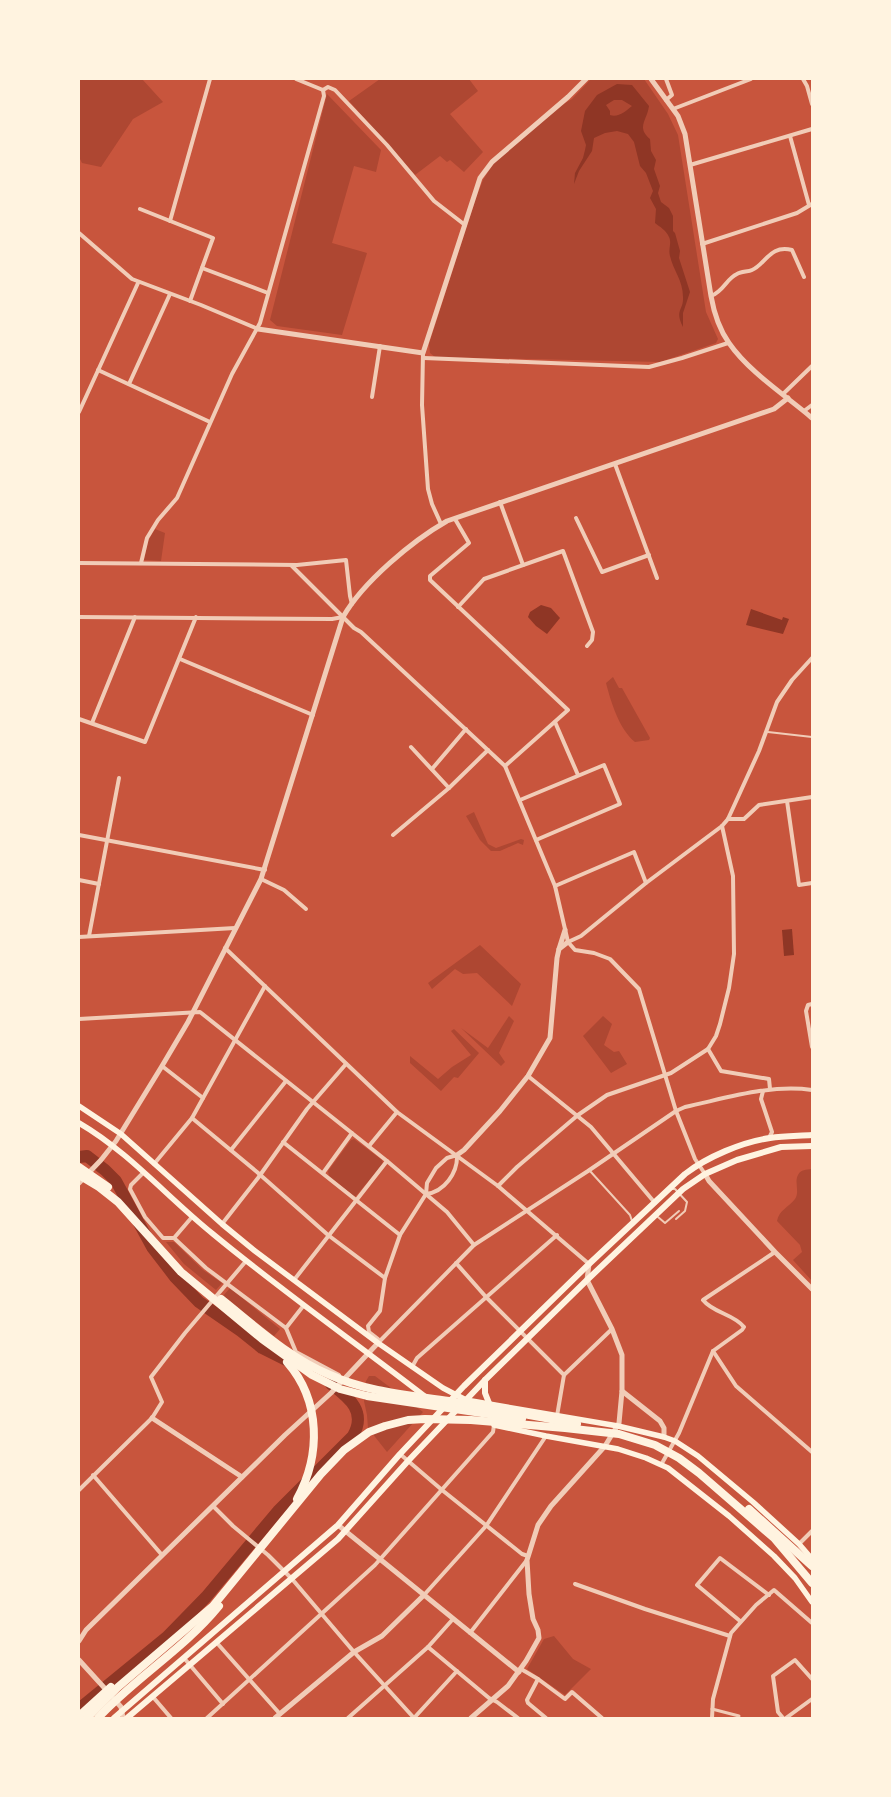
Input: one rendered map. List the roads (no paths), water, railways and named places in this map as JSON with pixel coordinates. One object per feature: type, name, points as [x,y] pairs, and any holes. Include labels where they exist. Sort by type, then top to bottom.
[{"type":"highway","points":[[79,1168],[96,1178],[119,1197],[184,1268],[262,1337],[290,1365],[305,1392],[314,1423],[314,1452],[311,1466],[300,1492],[279,1528],[227,1593]]},
{"type":"highway","points":[[79,1176],[99,1187],[118,1202],[181,1272],[213,1302],[279,1357],[287,1366],[302,1392],[308,1408],[312,1438],[304,1478],[291,1505],[227,1593]]},
{"type":"highway","points":[[184,1268],[284,1348],[314,1368],[343,1381],[368,1388],[507,1410],[628,1436],[655,1445],[699,1468],[734,1496],[776,1536],[812,1566]]},
{"type":"highway","points":[[213,1302],[312,1375],[353,1393],[580,1428],[622,1438],[662,1452],[692,1472],[772,1541],[793,1563],[812,1588]]},
{"type":"highway","points":[[87,1718],[107,1697],[227,1593],[334,1460],[358,1439],[380,1428],[416,1419],[454,1419],[565,1428],[628,1436]]},
{"type":"highway","points":[[98,1718],[192,1634],[336,1462],[360,1441],[386,1428],[416,1422],[453,1422],[563,1431],[622,1440],[662,1452]]},
{"type":"highway","points":[[776,1536],[812,1582]]},
{"type":"highway","points":[[79,1716],[108,1689],[150,1660]]},
{"type":"main road","points":[[79,1106],[121,1134],[222,1224],[294,1280],[412,1367],[456,1395],[466,1400],[618,1426],[664,1436],[675,1441],[698,1456],[799,1544],[812,1559]]},
{"type":"main road","points":[[79,1122],[112,1146],[192,1217],[246,1261],[442,1409],[452,1415],[473,1422],[604,1446],[646,1458],[661,1465],[698,1490],[774,1556],[795,1578],[812,1602]]},
{"type":"main road","points":[[114,1718],[338,1525],[442,1409],[669,1188],[698,1165],[734,1149],[769,1138],[812,1135]]},
{"type":"main road","points":[[128,1718],[191,1666],[346,1531],[408,1461],[485,1380],[678,1193],[705,1174],[737,1160],[770,1149],[812,1146]]},
{"type":"main road","points":[[485,1380],[485,1393],[489,1403]]},
{"type":"main road","points":[[247,1604],[253,1612]]},
{"type":"street","points":[[170,221],[210,79]]},
{"type":"street","points":[[296,79],[323,90],[328,88],[335,90],[387,145],[434,201],[465,225]]},
{"type":"street","points":[[441,524],[428,489],[422,404],[423,356],[477,184],[492,162],[568,97],[586,79]]},
{"type":"street","points":[[651,79],[682,124],[710,296],[718,322],[728,343],[746,363],[812,418]]},
{"type":"street","points":[[666,79],[672,95],[666,100]]},
{"type":"street","points":[[736,79],[738,84]]},
{"type":"street","points":[[673,109],[751,79]]},
{"type":"street","points":[[803,79],[812,104]]},
{"type":"street","points":[[141,563],[147,538],[188,476],[232,374],[258,329],[324,96],[323,90]]},
{"type":"street","points":[[690,164],[812,129]]},
{"type":"street","points":[[702,244],[797,213],[811,204],[790,136]]},
{"type":"street","points":[[140,209],[213,238],[190,301]]},
{"type":"street","points":[[79,233],[127,276],[138,282],[258,329],[380,346],[423,356],[649,366],[682,358],[728,343]]},
{"type":"street","points":[[710,296],[720,292],[737,274],[754,270],[766,257],[776,251],[789,248],[792,250],[804,277]]},
{"type":"street","points":[[202,268],[268,293]]},
{"type":"street","points":[[79,412],[138,282]]},
{"type":"street","points":[[129,384],[170,294]]},
{"type":"street","points":[[372,397],[380,346]]},
{"type":"street","points":[[79,1183],[121,1134],[162,1066],[265,870],[343,617],[367,586],[390,564],[441,524],[500,502],[774,409],[812,366]]},
{"type":"street","points":[[98,370],[210,422]]},
{"type":"street","points":[[804,411],[808,406],[812,405]]},
{"type":"street","points":[[616,464],[657,578]]},
{"type":"street","points":[[500,502],[523,565]]},
{"type":"street","points":[[576,518],[602,572],[649,555]]},
{"type":"street","points":[[455,519],[469,543],[430,576],[430,580],[568,710],[505,766]]},
{"type":"street","points":[[458,607],[484,579],[562,551],[593,632],[592,640],[587,646]]},
{"type":"street","points":[[79,562],[291,565],[346,560],[352,604]]},
{"type":"street","points":[[291,565],[343,617],[505,766],[555,886],[568,942],[575,950],[594,953],[610,959],[636,984],[643,1000],[676,1111],[698,1165],[709,1181],[812,1289]]},
{"type":"street","points":[[79,617],[343,617]]},
{"type":"street","points":[[92,723],[136,617]]},
{"type":"street","points":[[79,718],[145,742],[196,617]]},
{"type":"street","points":[[559,949],[581,936],[646,883],[722,826],[728,819],[752,768],[765,731],[784,691],[812,658]]},
{"type":"street","points":[[180,659],[313,715]]},
{"type":"street","points":[[555,722],[578,775]]},
{"type":"street","points":[[432,769],[466,729]]},
{"type":"street","points":[[411,747],[449,788]]},
{"type":"street","points":[[393,835],[449,788],[488,750]]},
{"type":"street","points":[[520,800],[604,765],[620,804],[536,840]]},
{"type":"street","points":[[89,936],[119,778]]},
{"type":"street","points":[[728,819],[744,820],[759,805],[812,797]]},
{"type":"street","points":[[787,801],[799,885],[812,883]]},
{"type":"street","points":[[498,1186],[517,1167],[578,1115],[607,1095],[671,1073],[708,1049],[716,1036],[720,1024],[729,988],[734,954],[734,876],[722,826]]},
{"type":"street","points":[[79,835],[265,870]]},
{"type":"street","points":[[555,886],[634,852],[646,883]]},
{"type":"street","points":[[261,878],[284,890],[306,909]]},
{"type":"street","points":[[79,880],[99,884]]},
{"type":"street","points":[[79,937],[235,928]]},
{"type":"street","points":[[378,1342],[378,1339],[370,1332],[368,1326],[380,1311],[385,1278],[400,1235],[426,1194],[427,1183],[436,1168],[447,1158],[457,1156],[464,1150],[500,1110],[528,1076],[550,1038],[559,949],[565,930]]},
{"type":"street","points":[[225,948],[397,1112],[498,1186],[589,1264],[587,1280],[612,1329],[622,1355],[622,1390],[618,1426],[604,1446],[551,1506],[538,1525],[528,1558],[529,1594],[533,1619],[539,1638],[520,1670],[504,1691],[471,1718]]},
{"type":"street","points":[[154,1164],[192,1118],[265,986]]},
{"type":"street","points":[[812,1004],[808,1005],[806,1011],[812,1047]]},
{"type":"street","points":[[79,1019],[200,1012],[387,1160],[447,1212],[474,1245]]},
{"type":"street","points":[[708,1049],[721,1071],[769,1079],[770,1089]]},
{"type":"street","points":[[222,1224],[313,1102],[346,1064]]},
{"type":"street","points":[[162,1066],[203,1098]]},
{"type":"street","points":[[528,1076],[591,1127],[655,1202]]},
{"type":"street","points":[[231,1150],[286,1081]]},
{"type":"street","points":[[79,1641],[86,1630],[162,1555],[331,1393],[368,1352],[474,1245],[614,1154],[676,1111],[685,1107],[770,1089],[793,1087],[812,1090]]},
{"type":"street","points":[[763,1091],[761,1099],[772,1132],[769,1138]]},
{"type":"street","points":[[369,1146],[397,1112]]},
{"type":"street","points":[[192,1118],[328,1235],[385,1278]]},
{"type":"street","points":[[323,1174],[352,1133]]},
{"type":"street","points":[[283,1142],[400,1235]]},
{"type":"street","points":[[426,1194],[434,1193],[446,1184],[457,1165],[457,1156]]},
{"type":"street","points":[[294,1280],[387,1160]]},
{"type":"street","points":[[143,1173],[130,1186],[130,1189],[155,1230],[163,1238],[174,1238],[206,1268],[286,1328],[296,1352],[346,1376]]},
{"type":"street","points":[[174,1238],[192,1217]]},
{"type":"street","points":[[412,1367],[417,1358],[557,1235]]},
{"type":"street","points":[[661,1465],[675,1441],[713,1352],[744,1327],[723,1313],[707,1306],[703,1300],[775,1252]]},
{"type":"street","points":[[80,1486],[152,1418],[162,1402],[151,1377],[199,1316],[213,1302],[246,1261]]},
{"type":"street","points":[[456,1263],[486,1297],[564,1375]]},
{"type":"street","points":[[286,1328],[304,1304]]},
{"type":"street","points":[[557,1416],[564,1375],[612,1329]]},
{"type":"street","points":[[713,1352],[736,1386],[812,1452]]},
{"type":"street","points":[[622,1390],[660,1421],[664,1428],[664,1436]]},
{"type":"street","points":[[152,1418],[242,1477]]},
{"type":"street","points":[[207,1718],[375,1565],[493,1432],[494,1425]]},
{"type":"street","points":[[275,1718],[354,1652],[382,1636],[424,1595],[486,1526],[546,1436]]},
{"type":"street","points":[[400,1454],[486,1526],[528,1558]]},
{"type":"street","points":[[93,1475],[162,1555]]},
{"type":"street","points":[[213,1506],[292,1578],[354,1652],[414,1718],[457,1671]]},
{"type":"street","points":[[338,1525],[453,1620],[520,1670],[538,1678],[565,1699],[572,1692],[602,1718]]},
{"type":"street","points":[[799,1544],[812,1531]]},
{"type":"street","points":[[470,1633],[528,1558]]},
{"type":"street","points":[[740,1621],[697,1585],[720,1558],[769,1595]]},
{"type":"street","points":[[575,1584],[730,1636]]},
{"type":"street","points":[[712,1718],[713,1699],[730,1636],[740,1621],[774,1590],[812,1623]]},
{"type":"street","points":[[348,1718],[428,1647],[453,1620]]},
{"type":"street","points":[[217,1643],[280,1714]]},
{"type":"street","points":[[428,1647],[518,1718]]},
{"type":"street","points":[[184,1658],[223,1704]]},
{"type":"street","points":[[79,1660],[118,1702],[123,1718]]},
{"type":"street","points":[[812,1679],[794,1660],[773,1676],[778,1712],[784,1718],[812,1699]]},
{"type":"street","points":[[538,1678],[527,1700],[528,1704],[546,1718]]},
{"type":"street","points":[[153,1698],[171,1718]]},
{"type":"street","points":[[712,1709],[739,1716]]},
{"type":"lane","points":[[765,731],[812,737]]},
{"type":"lane","points":[[589,1170],[630,1215],[633,1223]]},
{"type":"lane","points":[[669,1188],[675,1189],[687,1202],[685,1211],[676,1219]]},
{"type":"lane","points":[[655,1214],[665,1223],[678,1211]]},
{"type":"waterway","points":[[79,1157],[87,1156],[116,1181],[152,1247],[175,1277],[199,1302],[262,1348],[296,1365]]},
{"type":"waterway","points":[[79,1709],[167,1637],[206,1597],[278,1511],[353,1436],[357,1427],[357,1412],[350,1400],[331,1384]]}]
